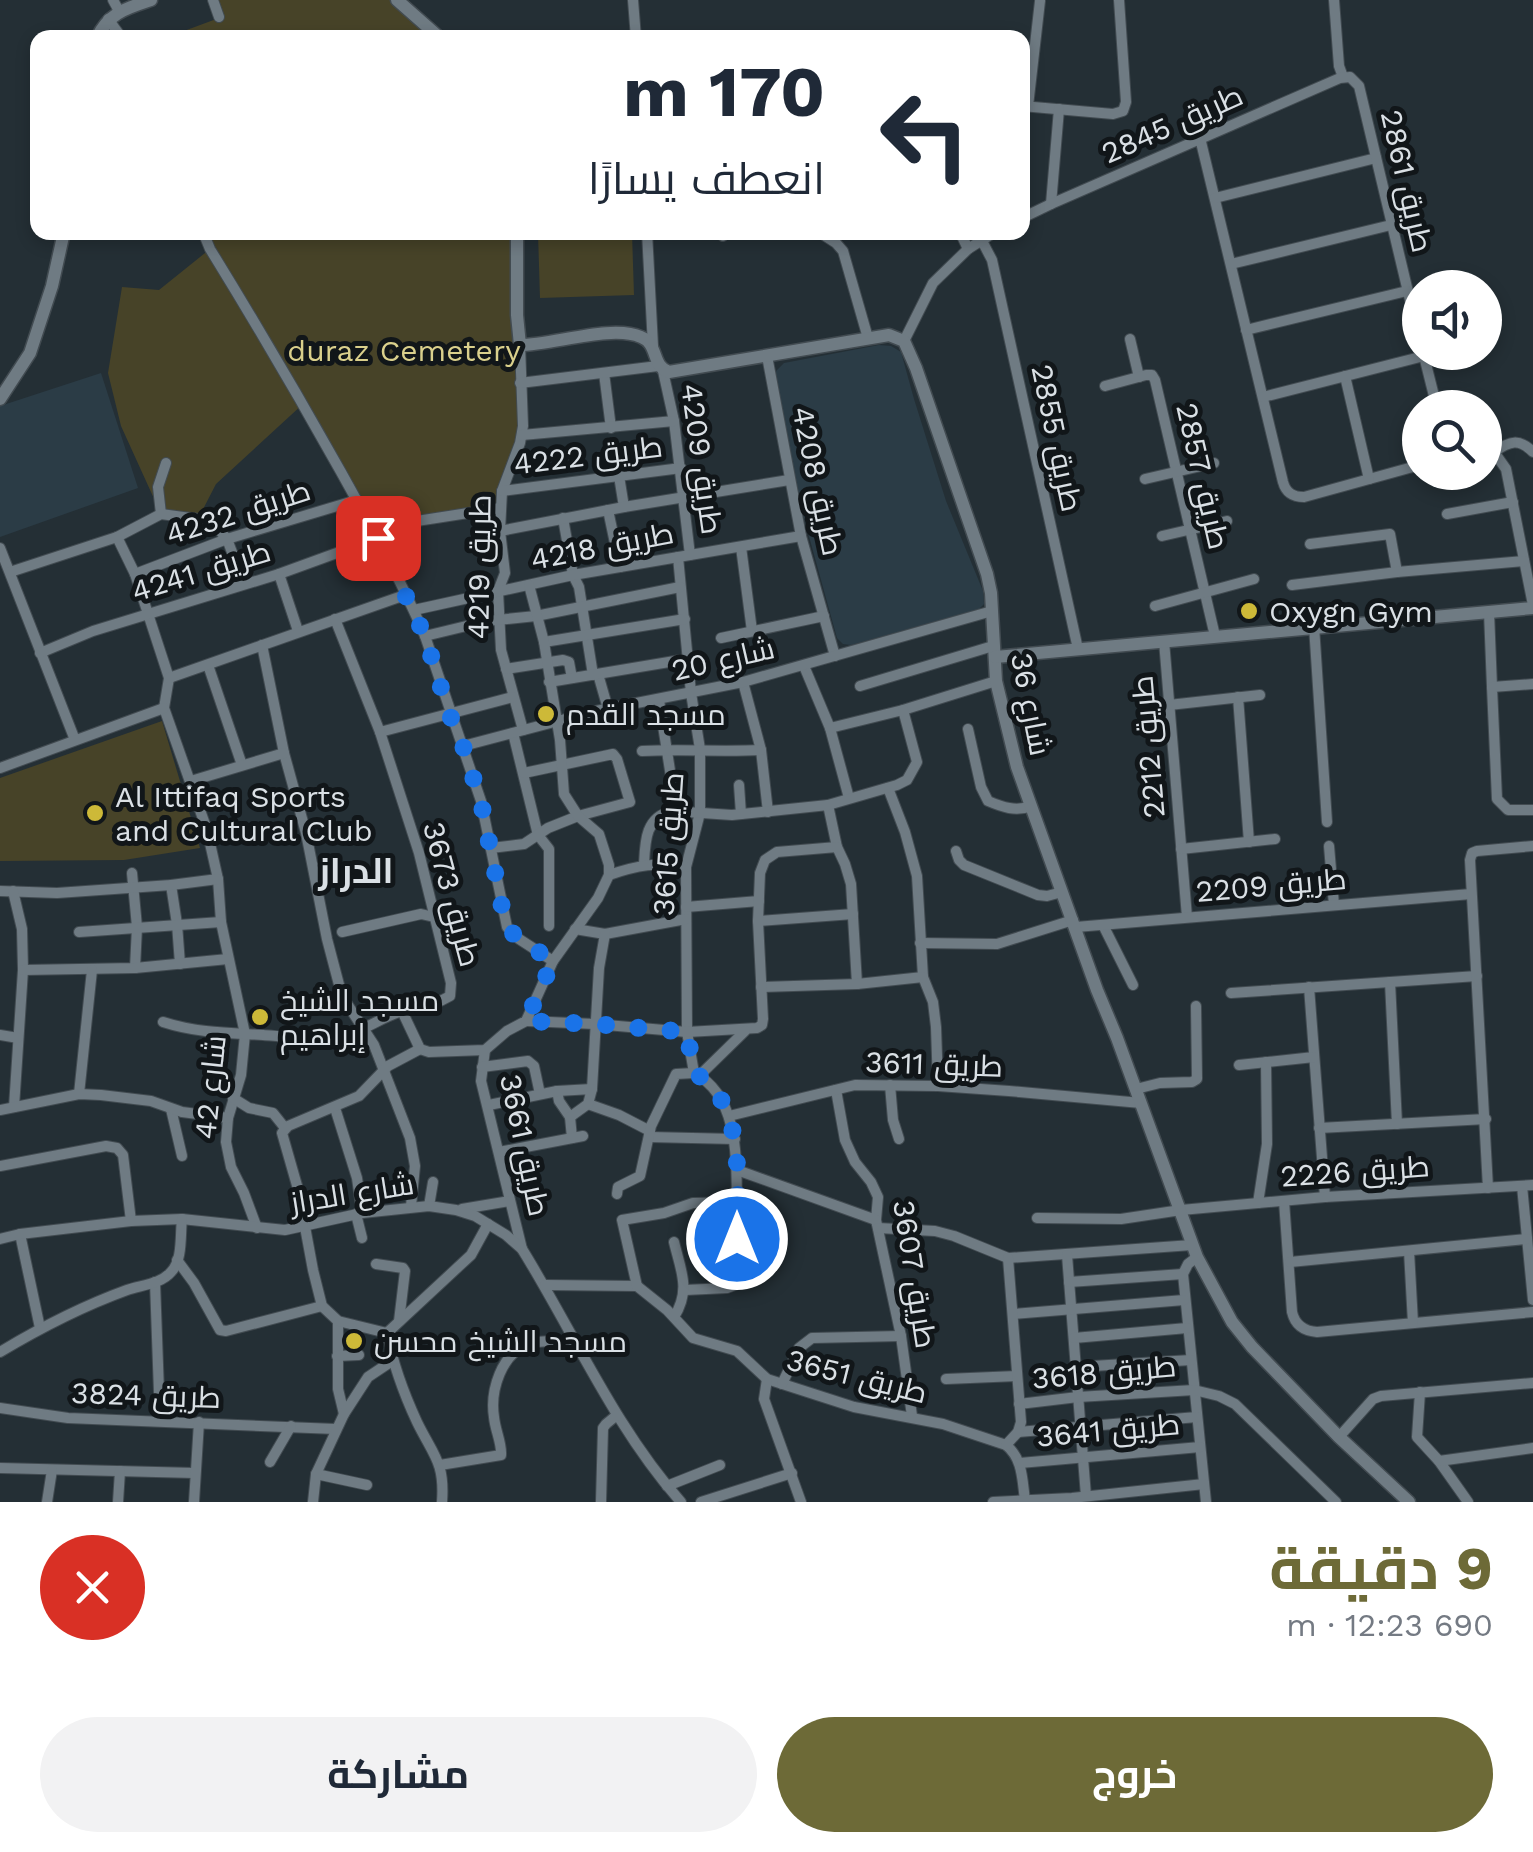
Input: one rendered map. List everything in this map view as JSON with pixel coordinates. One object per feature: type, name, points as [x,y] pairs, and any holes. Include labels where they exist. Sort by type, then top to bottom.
[{"type":"street","points":[[114,10],[150,0]]},
{"type":"street","points":[[213,0],[220,17]]},
{"type":"street","points":[[396,0],[431,30]]},
{"type":"street","points":[[633,0],[635,30]]},
{"type":"street","points":[[1030,106],[1113,114],[1123,111],[1126,107],[1118,0]]},
{"type":"street","points":[[1334,0],[1338,66],[1343,77]]},
{"type":"street","points":[[1030,71],[1040,1]]},
{"type":"street","name":"طريق 2861","points":[[1343,77],[1353,78],[1360,89],[1402,270]]},
{"type":"street","name":"طريق 2845","points":[[1030,214],[1343,77]]},
{"type":"street","points":[[1051,204],[1058,109]]},
{"type":"street","points":[[1200,138],[1283,482],[1290,494],[1304,497],[1402,470]]},
{"type":"street","points":[[1215,198],[1376,158]]},
{"type":"street","points":[[1230,264],[1391,225]]},
{"type":"street","points":[[0,399],[30,354],[62,240]]},
{"type":"street","points":[[207,240],[357,500],[414,610],[481,802],[506,927],[553,961]]},
{"type":"street","points":[[517,240],[520,345],[635,334],[648,340],[661,369]]},
{"type":"street","points":[[646,240],[653,347]]},
{"type":"street","points":[[833,240],[843,250],[868,338]]},
{"type":"street","points":[[964,240],[968,249]]},
{"type":"street","points":[[520,384],[604,373],[661,369],[682,372],[868,338],[888,336],[904,341],[934,282],[980,240]]},
{"type":"street","name":"طريق 2855","points":[[982,240],[992,260],[1078,649]]},
{"type":"street","points":[[1246,330],[1402,292]]},
{"type":"street","points":[[1130,338],[1139,377]]},
{"type":"street","name":"شارع 36","points":[[904,341],[987,574],[996,681],[1007,735],[1096,990],[1194,1251],[1232,1322],[1252,1347],[1409,1502]]},
{"type":"street","name":"طريق 4219","points":[[520,345],[522,436],[502,491],[500,531],[505,573],[498,590],[499,620],[524,772],[538,835],[549,849],[549,926]]},
{"type":"street","name":"طريق 4208","points":[[767,356],[801,536],[835,656]]},
{"type":"street","points":[[1262,398],[1402,360]]},
{"type":"street","name":"طريق 4209","points":[[661,369],[674,420],[684,498],[680,587],[691,693]]},
{"type":"street","points":[[604,373],[612,428]]},
{"type":"street","name":"طريق 2857","points":[[1105,386],[1152,375],[1155,380],[1215,636]]},
{"type":"street","points":[[1345,376],[1368,479]]},
{"type":"street","points":[[522,436],[674,420]]},
{"type":"street","points":[[1502,445],[1522,442],[1533,452]]},
{"type":"street","points":[[860,686],[994,651],[1078,649],[1533,606],[1502,461]]},
{"type":"street","points":[[160,514],[158,487],[166,463]]},
{"type":"street","points":[[1146,479],[1214,463]]},
{"type":"street","name":"طريق 4222","points":[[502,491],[681,468]]},
{"type":"street","points":[[619,476],[624,507]]},
{"type":"street","points":[[500,531],[789,480]]},
{"type":"street","name":"طريق 4232","points":[[135,574],[227,540],[357,500]]},
{"type":"street","points":[[1447,514],[1513,502]]},
{"type":"street","name":"طريق 4241","points":[[40,653],[93,630],[279,574],[375,533],[500,508]]},
{"type":"street","points":[[608,510],[620,567]]},
{"type":"street","points":[[10,572],[117,536],[160,514],[198,519],[220,531],[244,584]]},
{"type":"street","points":[[563,518],[596,674],[608,709]]},
{"type":"street","points":[[1162,536],[1227,521]]},
{"type":"street","points":[[1519,531],[1532,529]]},
{"type":"street","points":[[1310,544],[1390,534],[1397,572]]},
{"type":"street","points":[[0,768],[164,708],[169,678],[135,574],[117,536]]},
{"type":"street","name":"طريق 4218","points":[[414,610],[573,575],[801,536]]},
{"type":"street","points":[[740,547],[752,631]]},
{"type":"street","points":[[0,551],[75,740]]},
{"type":"street","points":[[1292,585],[1524,561]]},
{"type":"street","points":[[279,574],[298,632]]},
{"type":"street","points":[[1156,606],[1254,579]]},
{"type":"street","points":[[526,1021],[553,961],[598,898],[609,875],[599,834],[578,816],[564,794],[544,642],[529,585]]},
{"type":"street","points":[[425,636],[458,626],[536,616],[680,587]]},
{"type":"street","points":[[169,678],[405,595]]},
{"type":"street","name":"شارع 20","points":[[463,746],[608,709],[743,682],[992,611]]},
{"type":"street","points":[[1488,612],[1498,799],[1508,810],[1533,810]]},
{"type":"street","points":[[720,638],[824,616]]},
{"type":"street","points":[[544,642],[685,618]]},
{"type":"street","name":"طريق 3673","points":[[164,1022],[200,1032],[338,1036],[402,1011],[438,1004],[450,996],[451,983],[419,854],[380,732],[334,619]]},
{"type":"street","points":[[1314,626],[1328,822]]},
{"type":"street","name":"طريق 2212","points":[[1164,640],[1187,916]]},
{"type":"street","points":[[262,646],[342,996],[364,1028],[384,1069],[412,1148],[411,1206]]},
{"type":"street","points":[[549,682],[687,659]]},
{"type":"street","points":[[506,669],[567,660],[572,678]]},
{"type":"street","points":[[208,665],[242,765]]},
{"type":"street","points":[[804,666],[830,728],[849,798]]},
{"type":"street","points":[[830,728],[996,681]]},
{"type":"street","points":[[743,682],[762,750],[768,812]]},
{"type":"street","points":[[1492,687],[1533,684]]},
{"type":"street","name":"طريق 3615","points":[[684,1290],[736,1284],[737,1202],[729,1116],[716,1092],[697,1074],[687,1032],[686,867],[700,813],[700,749],[691,693]]},
{"type":"street","points":[[1169,705],[1260,695]]},
{"type":"street","points":[[1238,697],[1249,842]]},
{"type":"street","points":[[380,732],[512,698]]},
{"type":"street","points":[[659,700],[671,777]]},
{"type":"street","name":"شارع 42","points":[[164,708],[191,780],[218,879],[221,922],[244,1034],[241,1075],[226,1132],[228,1154],[256,1228]]},
{"type":"street","points":[[644,865],[647,831],[663,813],[740,814],[828,805],[907,780],[917,762],[903,710]]},
{"type":"street","points":[[968,729],[988,801],[1022,810],[1030,806]]},
{"type":"street","points":[[642,751],[762,750]]},
{"type":"street","points":[[191,780],[284,753]]},
{"type":"street","points":[[491,848],[524,844],[548,828],[578,816],[630,802],[618,759],[613,754],[524,772]]},
{"type":"street","points":[[739,785],[740,814]]},
{"type":"street","points":[[888,788],[915,865],[923,977],[933,1002],[936,1027],[938,1086]]},
{"type":"street","points":[[828,805],[837,846],[850,877],[857,984]]},
{"type":"street","name":"طريق 2212","points":[[1182,849],[1275,840]]},
{"type":"street","points":[[284,1129],[366,1091],[394,1061],[420,1049],[485,1050],[526,1021],[687,1032],[757,1028],[762,1025],[760,868],[769,856],[782,851],[837,846]]},
{"type":"street","points":[[1329,846],[1334,905]]},
{"type":"street","points":[[1488,1188],[1470,860],[1477,851],[1533,846]]},
{"type":"street","points":[[956,851],[964,865],[1038,895],[1062,892]]},
{"type":"street","points":[[609,875],[644,865],[686,867]]},
{"type":"street","points":[[132,874],[135,968]]},
{"type":"street","points":[[14,1107],[22,929],[6,891],[57,893],[218,879]]},
{"type":"street","points":[[172,885],[180,964]]},
{"type":"street","name":"طريق 2209","points":[[920,942],[997,944],[1074,924],[1103,925],[1472,894]]},
{"type":"street","points":[[575,929],[605,934],[686,913],[758,901]]},
{"type":"street","points":[[342,932],[421,914],[434,917]]},
{"type":"street","points":[[758,921],[853,914]]},
{"type":"street","points":[[79,932],[221,922]]},
{"type":"street","points":[[1103,925],[1133,985]]},
{"type":"street","points":[[570,1116],[588,1104],[592,1088],[605,934]]},
{"type":"street","points":[[23,970],[135,968],[228,959]]},
{"type":"street","points":[[79,1094],[92,970]]},
{"type":"street","points":[[1231,992],[1477,976]]},
{"type":"street","points":[[761,987],[923,977]]},
{"type":"street","points":[[1390,982],[1397,1124]]},
{"type":"street","points":[[1308,987],[1325,1196]]},
{"type":"street","name":"طريق 3611","points":[[729,1116],[854,1085],[1138,1096],[1152,1084],[1197,1079],[1196,1006]]},
{"type":"street","points":[[402,1011],[420,1049]]},
{"type":"street","points":[[616,1194],[620,1186],[640,1176],[656,1112],[676,1074],[697,1074],[746,1030]]},
{"type":"street","points":[[0,1035],[18,1038]]},
{"type":"street","name":"طريق 3661","points":[[485,1050],[481,1080],[522,1249]]},
{"type":"street","points":[[1239,1065],[1314,1057]]},
{"type":"street","points":[[482,1067],[528,1062],[534,1066],[540,1094]]},
{"type":"street","points":[[1258,1203],[1266,1144],[1266,1062]]},
{"type":"street","points":[[890,1085],[899,1139]]},
{"type":"street","points":[[488,1105],[592,1088]]},
{"type":"street","name":"طريق 3607","points":[[836,1090],[845,1140],[855,1162],[876,1188],[877,1224],[902,1336],[912,1416]]},
{"type":"street","points":[[499,1152],[577,1137],[557,1091]]},
{"type":"street","points":[[0,1110],[79,1094],[101,1094],[228,1118]]},
{"type":"street","points":[[234,1098],[249,1108],[273,1113],[284,1129],[322,1306],[338,1321],[387,1333]]},
{"type":"street","points":[[588,1104],[620,1114],[650,1134],[734,1139]]},
{"type":"street","points":[[335,1108],[357,1178],[362,1238]]},
{"type":"street","points":[[171,1109],[182,1156]]},
{"type":"street","points":[[1320,1128],[1486,1119]]},
{"type":"street","points":[[0,1166],[106,1146],[117,1148],[122,1155],[131,1221]]},
{"type":"street","points":[[737,1170],[877,1224],[954,1236],[1008,1258],[1194,1251],[1183,1274],[1184,1300],[1206,1502]]},
{"type":"street","points":[[430,1206],[433,1182]]},
{"type":"street","points":[[1528,1186],[1527,1239],[1533,1300]]},
{"type":"street","name":"طريق 2226","points":[[1181,1210],[1325,1196],[1528,1186]]},
{"type":"street","points":[[1284,1201],[1292,1312],[1304,1329],[1317,1332],[1533,1312]]},
{"type":"street","points":[[456,1210],[510,1202]]},
{"type":"street","points":[[544,1286],[637,1286],[622,1220],[664,1214],[693,1203],[737,1202]]},
{"type":"street","name":"شارع الدراز","points":[[0,1239],[131,1221],[182,1219],[285,1230],[411,1206],[475,1216],[522,1249],[617,1415],[681,1502]]},
{"type":"street","points":[[1037,1218],[1121,1219],[1181,1210]]},
{"type":"street","points":[[0,1352],[40,1328],[172,1272],[178,1260],[182,1219]]},
{"type":"street","points":[[387,1333],[471,1255],[488,1224]]},
{"type":"street","points":[[20,1234],[40,1328]]},
{"type":"street","points":[[1290,1262],[1527,1239]]},
{"type":"street","points":[[674,1242],[684,1290],[674,1317]]},
{"type":"street","points":[[1409,1251],[1413,1324]]},
{"type":"street","points":[[1067,1255],[1086,1496]]},
{"type":"street","points":[[1008,1258],[1021,1422],[1006,1446],[1020,1463],[1025,1500]]},
{"type":"street","points":[[178,1260],[220,1330],[322,1306]]},
{"type":"street","points":[[376,1264],[405,1271],[400,1322]]},
{"type":"street","points":[[1069,1282],[1183,1274]]},
{"type":"street","points":[[154,1282],[160,1420]]},
{"type":"street","name":"طريق 3651","points":[[637,1286],[693,1338],[737,1351],[767,1379],[854,1406],[972,1432],[1006,1446]]},
{"type":"street","points":[[1013,1314],[1184,1300]]},
{"type":"street","points":[[338,1321],[338,1389],[344,1414]]},
{"type":"street","points":[[1074,1338],[1187,1328]]},
{"type":"street","points":[[387,1333],[392,1361],[440,1465],[442,1502]]},
{"type":"street","points":[[782,1384],[799,1348],[812,1338],[902,1336]]},
{"type":"street","points":[[440,1465],[502,1454],[492,1403],[502,1370],[528,1344],[576,1341]]},
{"type":"street","points":[[337,1356],[358,1355]]},
{"type":"street","points":[[1076,1367],[1191,1360]]},
{"type":"street","points":[[313,1502],[316,1474],[344,1414],[368,1377],[392,1361]]},
{"type":"street","points":[[946,1380],[1017,1376]]},
{"type":"street","points":[[767,1379],[764,1398],[801,1502]]},
{"type":"street","points":[[1339,1437],[1373,1400],[1390,1394],[1533,1383]]},
{"type":"street","points":[[1194,1390],[1235,1404],[1336,1502]]},
{"type":"street","name":"طريق 3618","points":[[1019,1404],[1194,1390]]},
{"type":"street","points":[[1420,1392],[1417,1437],[1468,1502]]},
{"type":"street","name":"طريق 3824","points":[[0,1408],[68,1418],[336,1429]]},
{"type":"street","points":[[601,1502],[604,1428],[617,1415]]},
{"type":"street","points":[[1018,1432],[1197,1417]]},
{"type":"street","points":[[194,1502],[199,1422]]},
{"type":"street","points":[[270,1462],[291,1426]]},
{"type":"street","name":"طريق 3641","points":[[1020,1463],[1200,1447]]},
{"type":"street","points":[[1439,1461],[1533,1448]]},
{"type":"street","points":[[667,1486],[720,1466]]},
{"type":"street","points":[[0,1468],[195,1473]]},
{"type":"street","points":[[47,1502],[52,1470]]},
{"type":"street","points":[[118,1502],[120,1471]]},
{"type":"street","points":[[701,1502],[792,1473]]},
{"type":"street","points":[[316,1474],[367,1485]]},
{"type":"street","points":[[992,1502],[1072,1500],[1204,1484]]},
{"type":"shaded area","points":[[879,345],[901,352],[946,501],[983,591],[984,604],[979,609],[851,645],[837,638],[796,489],[775,372],[784,363]]},
{"type":"shaded area","points":[[101,373],[138,488],[0,537],[0,406]]},
{"type":"green space","points":[[213,0],[394,0],[426,30],[187,30],[219,18]]},
{"type":"green space","name":"duraz Cemetery","points":[[206,240],[512,240],[522,435],[500,508],[372,528],[303,404],[216,484],[198,519],[161,514],[121,426],[108,373],[122,287],[159,290],[210,249]]},
{"type":"green space","points":[[538,240],[632,240],[634,295],[540,298]]},
{"type":"green space","name":"Al Ittifaq Sports and Cultural Club","points":[[162,721],[200,848],[124,860],[0,861],[0,778]]},
{"type":"place","name":"Oxygn Gym","points":[[1249,611]]},
{"type":"place","name":"مسجد القدم","points":[[546,714]]},
{"type":"place","name":"Al Ittifaq Sports and Cultural Club","points":[[95,813]]},
{"type":"place","name":"مسجد الشيخ إبراهيم","points":[[260,1017]]},
{"type":"place","name":"مسجد الشيخ محسن","points":[[354,1341]]},
{"type":"district","name":"الدراز","points":[[356,871]]},
{"type":"route","points":[[378,538],[425,636],[463,746],[481,802],[506,927],[553,961],[526,1021],[687,1032],[694,1073],[716,1092],[729,1116],[737,1163],[737,1239]]}]
